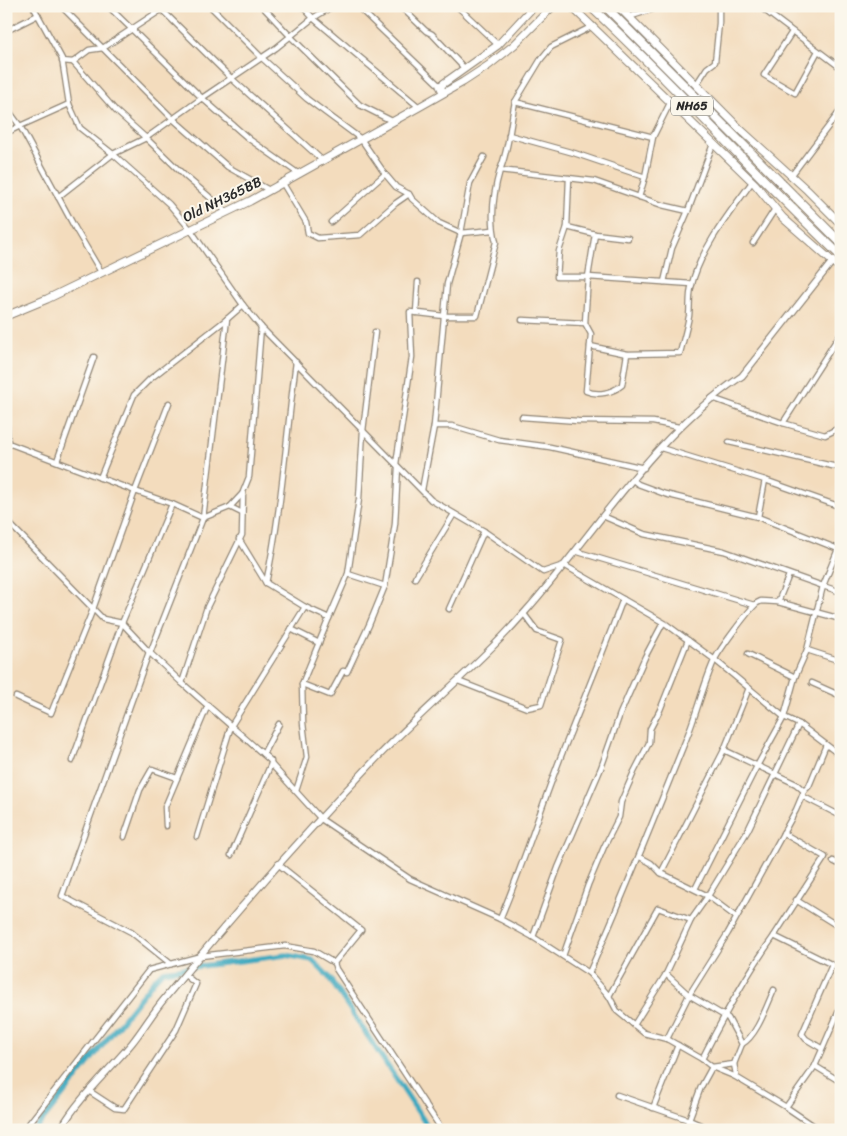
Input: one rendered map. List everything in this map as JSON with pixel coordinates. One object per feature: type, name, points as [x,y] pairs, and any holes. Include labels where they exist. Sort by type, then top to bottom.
[{"type":"highway","name":"NH65","points":[[590,6],[677,91],[791,209],[841,256]]},
{"type":"highway","name":"NH65","points":[[605,6],[841,242]]},
{"type":"main road","name":"Old NH365BB","points":[[6,316],[48,299],[227,212],[419,107],[498,45],[534,6]]},
{"type":"main road","name":"Old NH365BB","points":[[442,89],[463,82],[489,64],[514,45],[553,6]]},
{"type":"main road","points":[[571,6],[752,182],[783,218],[841,269]]},
{"type":"main road","points":[[618,6],[739,128],[840,222]]},
{"type":"street","points":[[33,6],[62,61],[69,104],[80,128],[113,154],[169,204],[190,229],[243,305],[261,327],[431,500],[484,531],[543,572],[564,565],[663,623],[715,660],[784,717],[799,724],[841,756]]},
{"type":"street","points":[[61,6],[173,119],[228,167],[269,190]]},
{"type":"street","points":[[108,6],[202,98],[249,139],[299,174]]},
{"type":"street","points":[[62,61],[73,62],[89,50],[103,48],[160,8],[166,6]]},
{"type":"street","points":[[210,6],[262,58],[307,99],[361,139],[396,187],[409,194],[412,199],[439,223],[461,233],[493,230]]},
{"type":"street","points":[[262,6],[360,105],[392,122]]},
{"type":"street","points":[[302,6],[312,18],[419,107]]},
{"type":"street","points":[[58,197],[113,154],[146,138],[262,58],[291,37],[312,18],[333,6]]},
{"type":"street","points":[[357,6],[442,89]]},
{"type":"street","points":[[400,6],[426,31],[432,34],[465,69]]},
{"type":"street","points":[[457,6],[498,45]]},
{"type":"street","points":[[628,17],[662,6]]},
{"type":"street","points":[[696,86],[707,68],[715,62],[720,6]]},
{"type":"street","points":[[759,6],[841,68]]},
{"type":"street","points":[[834,6],[841,12]]},
{"type":"street","points":[[160,8],[231,78],[322,160]]},
{"type":"street","points":[[6,31],[38,15]]},
{"type":"street","points":[[302,684],[330,695],[343,671],[347,672],[369,625],[384,586],[395,524],[397,465],[412,357],[410,312],[444,316],[477,316],[496,242],[493,230],[494,193],[506,156],[515,102],[541,59],[551,47],[593,26]]},
{"type":"street","points":[[792,32],[764,75],[795,93],[818,51]]},
{"type":"street","points":[[73,62],[116,111],[185,176],[227,212]]},
{"type":"street","points":[[515,102],[654,137]]},
{"type":"street","points":[[639,197],[654,137],[670,103]]},
{"type":"street","points":[[6,133],[69,104]]},
{"type":"street","points":[[6,107],[20,126],[101,272]]},
{"type":"street","points":[[791,176],[840,111]]},
{"type":"street","points":[[509,135],[574,153],[645,177]]},
{"type":"street","points":[[664,282],[672,248],[688,212],[713,144]]},
{"type":"street","points":[[422,490],[434,426],[447,284],[461,233],[470,184],[484,157]]},
{"type":"street","points":[[500,170],[594,181],[688,212]]},
{"type":"street","points":[[331,222],[385,174]]},
{"type":"street","points":[[570,178],[567,226],[559,251],[557,277],[588,277],[692,284]]},
{"type":"street","points":[[282,182],[306,222],[308,233],[318,238],[360,234],[409,194]]},
{"type":"street","points":[[590,346],[627,354],[680,353],[689,315],[692,284],[707,247],[752,182]]},
{"type":"street","points":[[753,243],[775,209]]},
{"type":"street","points":[[567,226],[595,234],[628,238]]},
{"type":"street","points":[[595,234],[588,277],[585,323],[590,334],[586,391],[593,394],[613,391],[622,385],[627,354]]},
{"type":"street","points":[[60,1130],[69,1114],[132,1043],[165,998],[278,864],[374,761],[458,681],[524,614],[632,480],[679,427],[712,398],[742,376],[832,262]]},
{"type":"street","points":[[416,313],[418,282]]},
{"type":"street","points":[[100,478],[134,396],[150,379],[243,305]]},
{"type":"street","points":[[172,964],[132,932],[62,896],[149,652],[203,518],[227,319]]},
{"type":"street","points":[[522,320],[585,323]]},
{"type":"street","points":[[6,417],[8,443],[172,504],[203,518],[230,507],[243,492],[250,477],[261,327]]},
{"type":"street","points":[[296,790],[307,757],[303,723],[302,684],[348,574],[359,499],[363,431],[375,332]]},
{"type":"street","points":[[784,423],[841,334]]},
{"type":"street","points":[[57,461],[94,357]]},
{"type":"street","points":[[266,583],[280,503],[296,362]]},
{"type":"street","points":[[712,398],[825,435],[841,428]]},
{"type":"street","points":[[16,697],[51,712],[93,609],[169,403]]},
{"type":"street","points":[[522,417],[578,421],[653,422],[679,427]]},
{"type":"street","points":[[434,426],[452,426],[499,440],[550,447],[644,468]]},
{"type":"street","points":[[729,442],[841,468]]},
{"type":"street","points":[[661,448],[765,480],[841,507]]},
{"type":"street","points":[[632,480],[665,494],[758,517],[839,550]]},
{"type":"street","points":[[758,517],[765,480]]},
{"type":"street","points":[[182,683],[207,607],[242,535],[243,492]]},
{"type":"street","points":[[72,761],[122,623],[172,504]]},
{"type":"street","points":[[230,507],[242,513]]},
{"type":"street","points":[[415,578],[454,514]]},
{"type":"street","points":[[603,516],[644,534],[724,551],[841,592]]},
{"type":"street","points":[[6,520],[103,619],[122,623],[182,683],[271,761],[271,764],[320,819],[410,879],[500,919],[533,937],[589,973],[609,996],[617,1011],[644,1033],[667,1039],[678,1045],[712,1067],[734,1076],[786,1107],[820,1130]]},
{"type":"street","points":[[449,609],[484,531]]},
{"type":"street","points":[[239,539],[266,583],[305,607],[329,618]]},
{"type":"street","points":[[695,889],[784,717],[795,677],[807,650],[823,586],[841,544]]},
{"type":"street","points":[[575,551],[754,605]]},
{"type":"street","points":[[348,574],[384,586]]},
{"type":"street","points":[[778,602],[789,575]]},
{"type":"street","points":[[500,919],[518,877],[566,742],[623,599]]},
{"type":"street","points":[[589,973],[640,857],[715,660],[754,605],[761,601],[778,602],[841,619]]},
{"type":"street","points":[[197,836],[231,726],[305,607]]},
{"type":"street","points":[[458,681],[527,708],[541,705],[562,640],[537,631],[524,614]]},
{"type":"street","points":[[533,937],[558,868],[601,768],[620,714],[645,657],[663,623]]},
{"type":"street","points":[[291,630],[319,643]]},
{"type":"street","points":[[563,956],[588,885],[604,846],[619,817],[621,802],[649,743],[650,730],[688,640]]},
{"type":"street","points":[[807,650],[841,661]]},
{"type":"street","points":[[748,654],[795,677]]},
{"type":"street","points":[[812,683],[841,696]]},
{"type":"street","points":[[661,873],[724,750],[749,688]]},
{"type":"street","points":[[166,826],[165,807],[208,705]]},
{"type":"street","points":[[263,754],[279,724]]},
{"type":"street","points":[[634,1025],[666,974],[691,920],[708,896],[748,830],[799,724]]},
{"type":"street","points":[[667,1039],[809,786],[826,745]]},
{"type":"street","points":[[724,750],[796,784],[803,794],[841,816]]},
{"type":"street","points":[[231,855],[271,764]]},
{"type":"street","points":[[124,838],[140,790],[152,769],[177,778]]},
{"type":"street","points":[[702,1059],[724,1015],[760,955],[825,857],[783,833]]},
{"type":"street","points":[[640,857],[651,863],[661,873],[708,896],[736,917]]},
{"type":"street","points":[[833,860],[841,865]]},
{"type":"street","points":[[278,864],[361,930],[334,963]]},
{"type":"street","points":[[796,900],[841,928]]},
{"type":"street","points":[[609,996],[658,908],[691,920]]},
{"type":"street","points":[[774,936],[841,969]]},
{"type":"street","points":[[24,1130],[149,970],[201,956],[285,946],[314,951],[334,963],[336,970],[442,1130]]},
{"type":"street","points":[[821,1048],[806,1039],[802,1034],[832,965]]},
{"type":"street","points":[[666,974],[690,995],[728,1018],[742,1044]]},
{"type":"street","points":[[89,1091],[115,1108],[124,1109],[176,1030],[196,984],[185,975]]},
{"type":"street","points":[[734,1076],[736,1074],[734,1064],[742,1044],[748,1041],[753,1033],[774,990]]},
{"type":"street","points":[[786,1107],[815,1066],[821,1048],[841,1006]]},
{"type":"street","points":[[653,1108],[678,1045]]},
{"type":"street","points":[[712,1067],[734,1064]]},
{"type":"street","points":[[815,1066],[841,1082]]},
{"type":"street","points":[[685,1130],[701,1087],[712,1067]]},
{"type":"street","points":[[617,1096],[689,1120],[712,1130]]},
{"type":"waterway","points":[[35,1130],[163,971],[286,955],[312,960],[328,976],[430,1130]]}]
